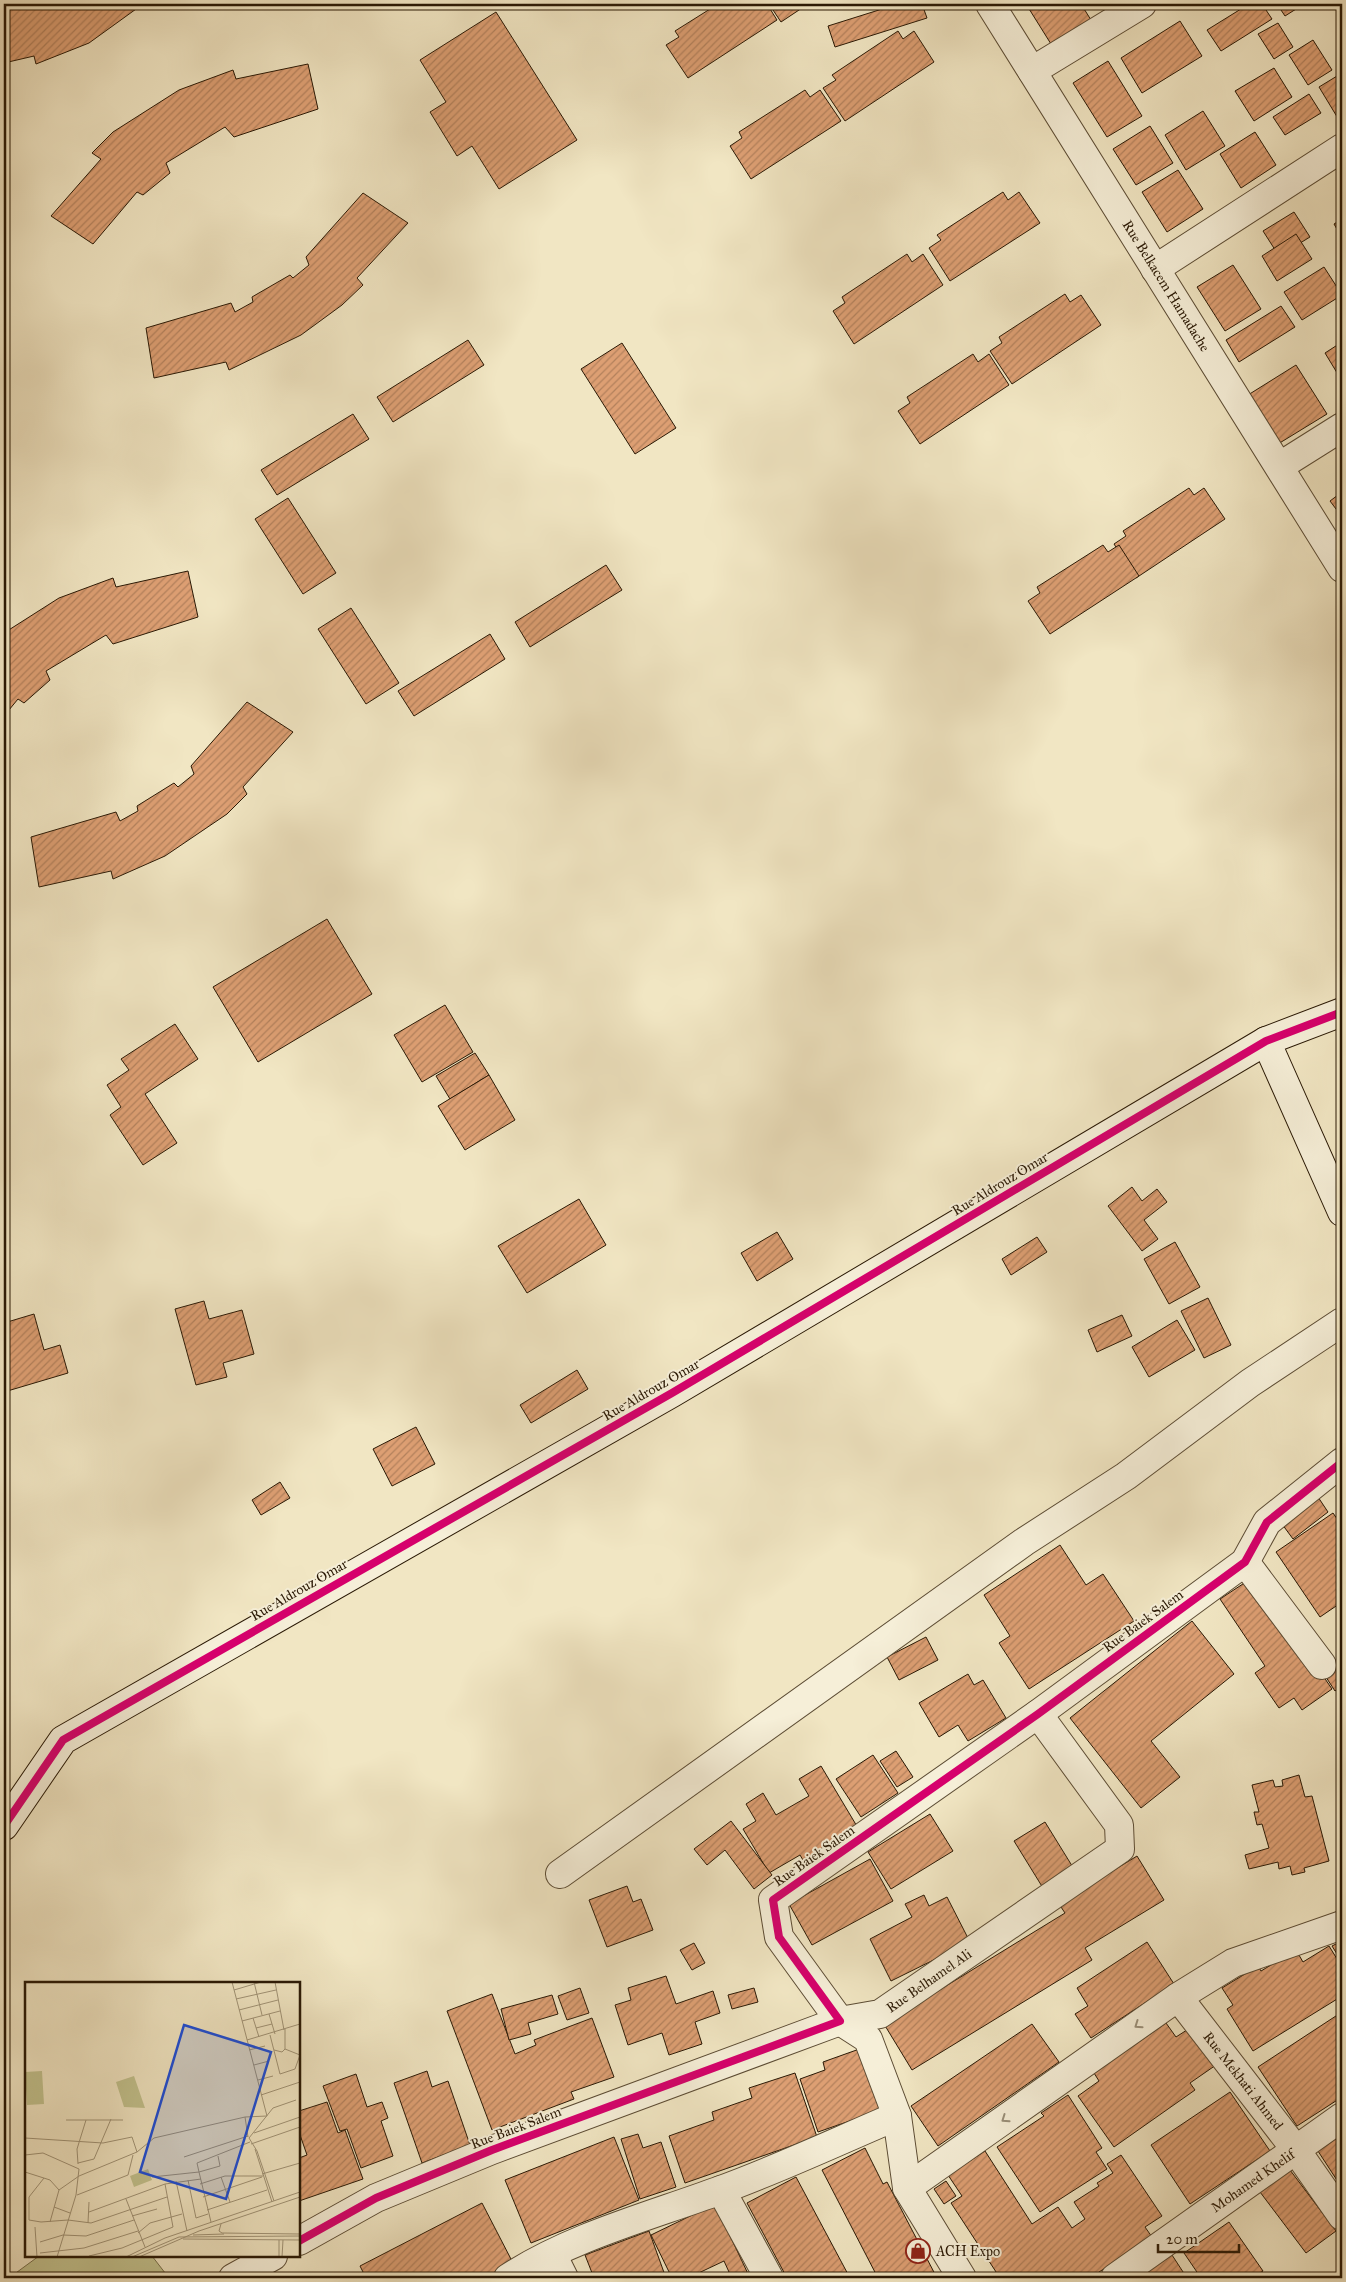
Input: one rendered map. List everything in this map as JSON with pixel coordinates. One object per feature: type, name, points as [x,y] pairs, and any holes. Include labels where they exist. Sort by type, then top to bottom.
[{"type":"street","name":"Rue Belkacem Hamadache","points":[[990,4],[1342,568]]},
{"type":"street","points":[[1032,71],[1142,4]]},
{"type":"street","points":[[1155,269],[1342,148]]},
{"type":"street","points":[[1280,466],[1342,427]]},
{"type":"street","name":"Rue Aldrouz Omar","points":[[4,1826],[63,1740],[672,1393],[1266,1041],[1342,1012]]},
{"type":"street","points":[[1266,1041],[1342,1212]]},
{"type":"street","points":[[560,1874],[1024,1542],[1126,1476],[1250,1383],[1342,1322]]},
{"type":"street","name":"Rue Baiek Salem","points":[[300,2240],[376,2198],[492,2150],[840,2021],[780,1937],[773,1900],[1038,1714],[1245,1562],[1267,1522],[1342,1462]]},
{"type":"street","points":[[1245,1562],[1322,1664]]},
{"type":"street","name":"Rue Belhamel Ali","points":[[840,2021],[880,2014],[1120,1849],[1119,1825],[1038,1714]]},
{"type":"street","points":[[908,2188],[1178,1997],[1233,1963],[1342,1925]]},
{"type":"street","name":"Rue Mekhati Ahmed","points":[[1178,1997],[1296,2150],[1342,2216]]},
{"type":"street","points":[[840,2021],[868,2039],[897,2116],[908,2188],[962,2278]]},
{"type":"street","points":[[508,2278],[532,2262],[579,2241],[721,2190],[897,2116]]},
{"type":"street","name":"Mohamed Khelif","points":[[1115,2278],[1342,2117]]},
{"type":"street","points":[[721,2190],[769,2278]]},
{"type":"street","points":[[552,2254],[564,2278]]},
{"type":"street","points":[[233,2278],[271,2257]]},
{"type":"green space","points":[[38,2257],[153,2257],[169,2278],[9,2278]]},
{"type":"building","points":[[16,4],[42,4],[43,6],[47,4],[143,4],[89,43],[36,64],[34,56],[4,63],[4,7]]},
{"type":"building","points":[[718,4],[767,4],[777,20],[688,78],[666,45],[679,37],[675,31]]},
{"type":"building","points":[[769,4],[808,4],[781,22]]},
{"type":"building","points":[[898,4],[922,4],[927,18],[835,47],[828,26]]},
{"type":"building","points":[[1026,4],[1081,4],[1091,20],[1051,44]]},
{"type":"building","points":[[1249,4],[1262,4],[1272,19],[1221,51],[1207,30]]},
{"type":"building","points":[[1277,4],[1304,4],[1285,16]]},
{"type":"building","points":[[496,12],[577,140],[499,189],[472,146],[457,156],[430,112],[446,102],[420,60]]},
{"type":"building","points":[[1180,21],[1202,56],[1142,93],[1121,58]]},
{"type":"building","points":[[1278,23],[1293,47],[1274,59],[1258,34]]},
{"type":"building","points":[[898,31],[903,39],[914,31],[934,62],[845,121],[823,88],[836,80],[832,75]]},
{"type":"building","points":[[1313,40],[1332,70],[1308,85],[1289,55]]},
{"type":"building","points":[[1108,61],[1142,116],[1107,137],[1073,83]]},
{"type":"building","points":[[308,64],[318,109],[234,137],[225,127],[166,163],[170,173],[143,195],[137,192],[93,244],[51,216],[101,159],[92,153],[113,132],[179,90],[233,70],[236,79]]},
{"type":"building","points":[[1274,68],[1292,97],[1254,121],[1235,91]]},
{"type":"building","points":[[1342,73],[1342,125],[1319,87]]},
{"type":"building","points":[[805,90],[810,97],[820,90],[841,121],[751,179],[730,146],[742,138],[739,132]]},
{"type":"building","points":[[1309,94],[1321,113],[1285,135],[1273,117]]},
{"type":"building","points":[[1203,111],[1225,146],[1186,170],[1165,135]]},
{"type":"building","points":[[1150,126],[1173,163],[1136,185],[1113,149]]},
{"type":"building","points":[[1255,132],[1276,165],[1241,188],[1220,154]]},
{"type":"building","points":[[1178,170],[1203,209],[1167,232],[1142,192]]},
{"type":"building","points":[[1003,192],[1008,200],[1019,192],[1040,223],[950,281],[929,248],[941,240],[937,235]]},
{"type":"building","points":[[363,193],[408,223],[357,278],[363,285],[342,305],[301,335],[229,370],[226,362],[154,378],[146,328],[231,303],[235,312],[253,302],[252,297],[290,275],[293,278],[309,265],[306,257]]},
{"type":"building","points":[[1294,212],[1310,237],[1279,256],[1263,231]]},
{"type":"building","points":[[1342,219],[1342,238],[1334,224]]},
{"type":"building","points":[[1296,234],[1312,259],[1277,281],[1262,256]]},
{"type":"building","points":[[907,254],[912,262],[923,254],[943,285],[854,344],[833,311],[845,303],[842,297]]},
{"type":"building","points":[[1233,265],[1261,309],[1225,331],[1197,287]]},
{"type":"building","points":[[1324,267],[1342,295],[1302,320],[1284,292]]},
{"type":"building","points":[[1065,294],[1070,302],[1081,295],[1101,325],[1012,384],[990,351],[1002,343],[999,337]]},
{"type":"building","points":[[1281,306],[1295,327],[1239,362],[1226,340]]},
{"type":"building","points":[[468,340],[484,365],[393,422],[377,397]]},
{"type":"building","points":[[1342,342],[1342,381],[1325,353]]},
{"type":"building","points":[[622,343],[676,428],[635,454],[581,369]]},
{"type":"building","points":[[973,354],[978,362],[989,354],[1009,385],[920,444],[898,411],[910,403],[907,397]]},
{"type":"building","points":[[1296,365],[1327,414],[1278,444],[1248,395]]},
{"type":"building","points":[[353,414],[369,439],[277,495],[261,470]]},
{"type":"building","points":[[1189,488],[1194,495],[1204,488],[1225,519],[1136,578],[1114,544],[1126,536],[1123,531]]},
{"type":"building","points":[[1342,492],[1342,517],[1330,501]]},
{"type":"building","points":[[288,498],[336,573],[303,594],[255,519]]},
{"type":"building","points":[[1103,545],[1108,552],[1119,545],[1139,576],[1050,634],[1028,601],[1040,593],[1037,587]]},
{"type":"building","points":[[606,565],[622,590],[530,647],[515,622]]},
{"type":"building","points":[[188,571],[198,617],[113,644],[106,635],[46,671],[50,680],[24,703],[18,699],[4,716],[4,633],[59,598],[113,578],[116,587]]},
{"type":"building","points":[[351,608],[399,683],[366,704],[318,629]]},
{"type":"building","points":[[490,634],[505,659],[414,716],[398,691]]},
{"type":"building","points":[[247,702],[293,732],[243,787],[247,794],[227,814],[165,856],[113,879],[111,871],[39,887],[31,837],[116,812],[120,821],[138,811],[137,806],[174,783],[178,787],[194,774],[191,766]]},
{"type":"building","points":[[327,919],[372,994],[258,1062],[213,987]]},
{"type":"building","points":[[445,1005],[473,1052],[422,1082],[394,1035]]},
{"type":"building","points":[[175,1024],[198,1059],[145,1094],[177,1143],[143,1165],[110,1115],[121,1107],[107,1085],[129,1070],[121,1059]]},
{"type":"building","points":[[475,1053],[489,1075],[450,1099],[436,1076]]},
{"type":"building","points":[[489,1075],[515,1120],[465,1150],[438,1106]]},
{"type":"building","points":[[1132,1187],[1142,1201],[1157,1189],[1167,1202],[1144,1220],[1158,1239],[1142,1251],[1108,1206]]},
{"type":"building","points":[[579,1199],[606,1245],[527,1293],[498,1246]]},
{"type":"building","points":[[777,1232],[793,1259],[757,1281],[741,1253]]},
{"type":"building","points":[[1037,1237],[1047,1252],[1011,1275],[1002,1259]]},
{"type":"building","points":[[1175,1242],[1200,1287],[1169,1304],[1144,1259]]},
{"type":"building","points":[[1208,1298],[1231,1345],[1204,1358],[1181,1311]]},
{"type":"building","points":[[204,1301],[209,1319],[242,1310],[254,1354],[223,1363],[227,1377],[196,1385],[175,1309]]},
{"type":"building","points":[[34,1314],[44,1350],[60,1345],[68,1373],[4,1392],[4,1349],[9,1347],[4,1323]]},
{"type":"building","points":[[1122,1315],[1132,1336],[1097,1352],[1088,1330]]},
{"type":"building","points":[[1177,1320],[1195,1350],[1149,1377],[1132,1347]]},
{"type":"building","points":[[577,1370],[588,1389],[531,1423],[520,1405]]},
{"type":"building","points":[[416,1427],[435,1464],[392,1486],[373,1449]]},
{"type":"building","points":[[280,1482],[290,1498],[261,1515],[252,1500]]},
{"type":"building","points":[[1318,1497],[1328,1512],[1293,1539],[1282,1524]]},
{"type":"building","points":[[1333,1513],[1342,1526],[1342,1602],[1320,1617],[1276,1552]]},
{"type":"building","points":[[1060,1545],[1086,1585],[1103,1574],[1134,1621],[1029,1689],[999,1643],[1010,1636],[984,1595]]},
{"type":"building","points":[[1255,1576],[1332,1689],[1302,1710],[1294,1698],[1279,1708],[1255,1673],[1265,1666],[1220,1599]]},
{"type":"building","points":[[1192,1621],[1234,1674],[1151,1741],[1180,1777],[1141,1808],[1070,1718]]},
{"type":"building","points":[[926,1637],[938,1660],[899,1680],[887,1657]]},
{"type":"building","points":[[1339,1660],[1342,1664],[1342,1686],[1335,1691],[1322,1671]]},
{"type":"building","points":[[968,1674],[974,1685],[983,1680],[1006,1718],[968,1741],[958,1725],[939,1737],[919,1703]]},
{"type":"building","points":[[896,1751],[913,1777],[897,1787],[880,1761]]},
{"type":"building","points":[[873,1755],[898,1793],[861,1817],[836,1779]]},
{"type":"building","points":[[821,1766],[858,1828],[803,1860],[800,1855],[769,1873],[743,1829],[756,1821],[746,1804],[763,1793],[776,1815],[809,1796],[799,1779]]},
{"type":"building","points":[[1299,1775],[1305,1797],[1312,1796],[1329,1861],[1304,1868],[1305,1872],[1292,1875],[1290,1866],[1279,1869],[1278,1862],[1249,1869],[1245,1855],[1269,1848],[1262,1824],[1257,1825],[1254,1812],[1259,1812],[1252,1785],[1273,1780],[1275,1787],[1283,1786],[1282,1780]]},
{"type":"building","points":[[930,1814],[953,1851],[891,1889],[868,1852]]},
{"type":"building","points":[[731,1821],[772,1875],[754,1889],[725,1850],[707,1865],[694,1849]]},
{"type":"building","points":[[1045,1822],[1074,1869],[1043,1888],[1014,1841]]},
{"type":"building","points":[[1137,1856],[1164,1900],[1085,1948],[1092,1960],[912,2070],[884,2024],[1065,1913],[1059,1904]]},
{"type":"building","points":[[870,1859],[893,1901],[812,1945],[789,1904]]},
{"type":"building","points":[[627,1886],[633,1902],[641,1899],[653,1930],[607,1947],[589,1900]]},
{"type":"building","points":[[924,1895],[929,1906],[947,1897],[970,1942],[891,1981],[870,1939],[912,1917],[905,1904]]},
{"type":"building","points":[[1342,1941],[1342,1962],[1332,1946]]},
{"type":"building","points":[[1147,1942],[1174,1984],[1091,2038],[1075,2014],[1088,2006],[1077,1988]]},
{"type":"building","points":[[694,1943],[705,1963],[692,1970],[680,1950]]},
{"type":"building","points":[[1329,1946],[1342,1967],[1342,1996],[1253,2051],[1227,2009],[1233,2005],[1222,1988],[1258,1966],[1261,1971],[1296,1950],[1303,1962]]},
{"type":"building","points":[[666,1976],[676,2004],[713,1991],[720,2013],[695,2022],[702,2044],[669,2055],[662,2033],[628,2045],[615,2005],[631,2000],[628,1988]]},
{"type":"building","points":[[580,1988],[589,2013],[567,2020],[558,1996]]},
{"type":"building","points":[[754,1988],[758,2002],[732,2009],[728,1995]]},
{"type":"building","points":[[492,1994],[515,2054],[536,2045],[534,2040],[592,2018],[614,2077],[571,2092],[574,2099],[492,2130],[447,2011]]},
{"type":"building","points":[[552,1995],[558,2014],[528,2023],[531,2034],[509,2040],[501,2009]]},
{"type":"building","points":[[1342,2012],[1342,2097],[1297,2126],[1258,2067]]},
{"type":"building","points":[[1166,2023],[1176,2037],[1190,2028],[1216,2065],[1190,2083],[1195,2090],[1114,2147],[1078,2096],[1099,2081],[1094,2073]]},
{"type":"building","points":[[1032,2024],[1059,2062],[938,2146],[911,2106]]},
{"type":"building","points":[[865,2047],[887,2108],[818,2132],[800,2079],[825,2070],[823,2062]]},
{"type":"building","points":[[427,2071],[432,2087],[448,2081],[470,2145],[422,2163],[394,2083]]},
{"type":"building","points":[[795,2073],[817,2137],[685,2183],[669,2136],[714,2120],[712,2112],[752,2098],[749,2088]]},
{"type":"building","points":[[356,2074],[367,2107],[382,2102],[388,2118],[381,2121],[393,2156],[361,2168],[347,2129],[340,2131],[323,2086]]},
{"type":"building","points":[[1230,2092],[1270,2151],[1190,2204],[1151,2145]]},
{"type":"building","points":[[1068,2095],[1102,2148],[1096,2152],[1107,2169],[1040,2212],[997,2147],[1044,2116],[1041,2113]]},
{"type":"building","points":[[327,2102],[338,2133],[345,2130],[363,2179],[300,2201],[300,2158],[307,2155],[300,2135],[300,2111]]},
{"type":"building","points":[[1342,2131],[1342,2188],[1316,2148]]},
{"type":"building","points":[[638,2134],[643,2148],[661,2142],[676,2187],[640,2199],[621,2139]]},
{"type":"building","points":[[614,2137],[639,2200],[531,2243],[505,2180]]},
{"type":"building","points":[[865,2148],[883,2184],[887,2182],[937,2278],[878,2278],[822,2170]]},
{"type":"building","points":[[985,2151],[1032,2224],[1058,2207],[1072,2228],[1085,2219],[1074,2202],[1099,2186],[1097,2183],[1113,2173],[1107,2164],[1121,2155],[1162,2216],[1145,2227],[1152,2237],[1090,2278],[1000,2278],[951,2203],[962,2196],[948,2175]]},
{"type":"building","points":[[1290,2170],[1336,2231],[1306,2253],[1260,2192]]},
{"type":"building","points":[[796,2177],[850,2278],[787,2278],[747,2203]]},
{"type":"building","points":[[946,2181],[956,2196],[944,2204],[934,2189]]},
{"type":"building","points":[[482,2203],[513,2263],[485,2278],[366,2278],[360,2266]]},
{"type":"building","points":[[715,2204],[750,2278],[717,2278],[729,2272],[724,2261],[688,2278],[672,2278],[651,2235]]},
{"type":"building","points":[[1229,2222],[1263,2271],[1252,2278],[1201,2278],[1184,2253]]},
{"type":"building","points":[[649,2231],[666,2278],[594,2278],[585,2255]]},
{"type":"building","points":[[1172,2255],[1187,2278],[1138,2278]]},
{"type":"cycle path","points":[[4,1826],[63,1740],[672,1393],[1266,1041],[1342,1012]]},
{"type":"cycle path","points":[[300,2240],[376,2198],[492,2150],[840,2021],[779,1937],[773,1900],[1038,1714],[1245,1562],[1267,1522],[1342,1462]]},
{"type":"place","name":"ACH Expo","points":[[918,2251]]}]
